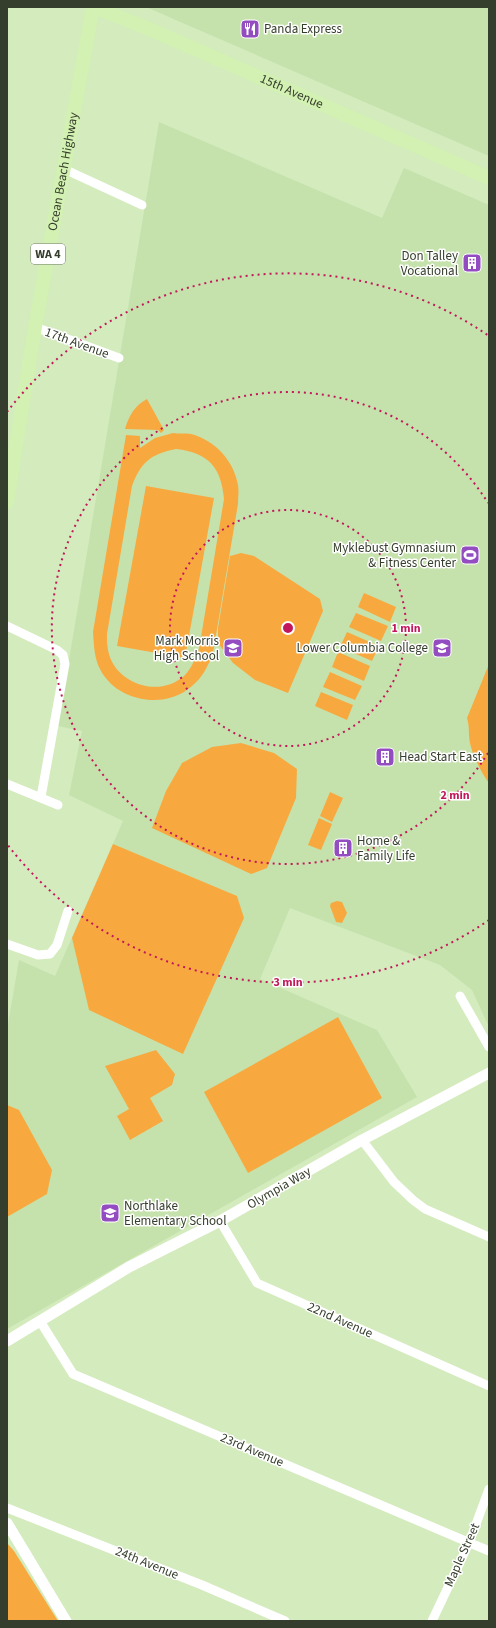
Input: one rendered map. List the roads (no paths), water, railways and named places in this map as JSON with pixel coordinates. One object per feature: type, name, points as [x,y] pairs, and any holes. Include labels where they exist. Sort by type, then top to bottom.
[{"type":"main road","name":"Ocean Beach Highway","points":[[7,502],[35,327],[93,7]]},
{"type":"main road","name":"15th Avenue","points":[[93,7],[147,28],[489,178]]},
{"type":"street","points":[[64,169],[142,205]]},
{"type":"street","name":"17th Avenue","points":[[35,327],[120,358]]},
{"type":"street","points":[[7,626],[57,650],[63,655],[65,664],[41,797]]},
{"type":"street","points":[[7,784],[58,805]]},
{"type":"street","points":[[7,944],[38,955],[50,954],[57,944],[68,911]]},
{"type":"street","points":[[460,996],[489,1048]]},
{"type":"street","name":"Olympia Way","points":[[7,1341],[130,1267],[220,1221],[362,1140],[489,1073]]},
{"type":"street","points":[[362,1140],[394,1182],[413,1200],[425,1209],[489,1237]]},
{"type":"street","name":"22nd Avenue","points":[[220,1221],[257,1283],[489,1386]]},
{"type":"street","name":"23rd Avenue","points":[[40,1321],[73,1374],[489,1551]]},
{"type":"street","name":"Maple Street","points":[[432,1621],[469,1542],[489,1489]]},
{"type":"street","name":"24th Avenue","points":[[7,1508],[17,1510],[202,1585],[285,1621]]},
{"type":"street","points":[[7,1523],[66,1621]]},
{"type":"place","name":"Panda Express","points":[[250,29]]},
{"type":"place","name":"Don Talley Vocational","points":[[472,263]]},
{"type":"place","name":"Myklebust Gymnasium & Fitness Center","points":[[470,555]]},
{"type":"place","name":"Mark Morris High School","points":[[233,648]]},
{"type":"place","name":"Lower Columbia College","points":[[442,648]]},
{"type":"place","name":"Head Start East","points":[[385,757]]},
{"type":"place","name":"Home & Family Life","points":[[343,848]]},
{"type":"place","name":"Northlake Elementary School","points":[[110,1213]]}]
